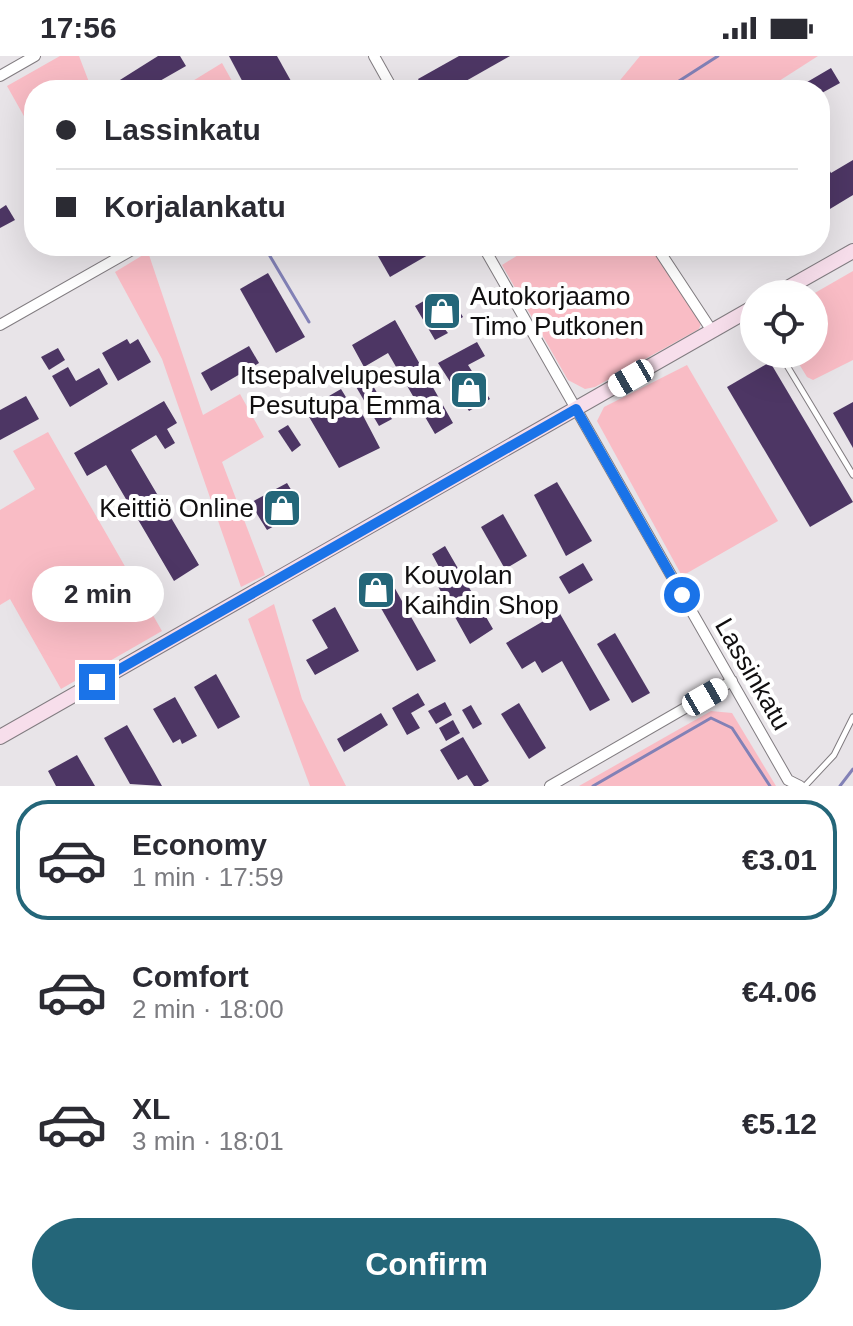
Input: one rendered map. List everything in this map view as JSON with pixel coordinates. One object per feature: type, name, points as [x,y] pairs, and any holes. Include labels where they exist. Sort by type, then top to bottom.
[{"type":"street","points":[[0,76],[35,56]]},
{"type":"street","points":[[374,56],[387,80]]},
{"type":"street","points":[[802,280],[853,251]]},
{"type":"street","points":[[0,325],[121,256]]},
{"type":"street","name":"Lassinkatu","points":[[489,256],[788,780],[802,786]]},
{"type":"street","points":[[663,256],[712,331]]},
{"type":"street","points":[[0,737],[740,316]]},
{"type":"street","points":[[550,786],[732,681]]},
{"type":"lane","points":[[788,368],[853,475]]},
{"type":"lane","points":[[802,786],[834,755],[853,717]]},
{"type":"shaded area","points":[[60,56],[79,56],[88,80],[24,80],[24,116],[7,86]]},
{"type":"shaded area","points":[[640,56],[818,56],[781,80],[620,80]]},
{"type":"shaded area","points":[[222,63],[231,80],[194,80]]},
{"type":"shaded area","points":[[141,256],[149,256],[203,415],[240,394],[264,437],[222,462],[265,575],[241,587],[162,359],[115,272]]},
{"type":"shaded area","points":[[517,256],[658,256],[702,321],[699,329],[595,387],[585,389],[568,380],[502,265]]},
{"type":"shaded area","points":[[853,271],[853,360],[813,380],[802,368],[828,368],[828,285]]},
{"type":"shaded area","points":[[687,365],[778,521],[682,576],[597,421],[604,407]]},
{"type":"shaded area","points":[[48,432],[162,631],[61,689],[10,599],[0,605],[0,510],[35,489],[13,451]]},
{"type":"shaded area","points":[[274,604],[302,699],[346,786],[310,786],[248,619]]},
{"type":"shaded area","points":[[711,711],[732,713],[776,786],[579,786]]},
{"type":"building","points":[[158,56],[180,56],[186,66],[162,80],[120,80]]},
{"type":"building","points":[[229,56],[277,56],[290,80],[242,80]]},
{"type":"building","points":[[459,56],[510,56],[468,80],[418,79]]},
{"type":"building","points":[[831,68],[840,83],[830,88],[830,80],[811,80]]},
{"type":"building","points":[[853,160],[853,195],[830,209],[830,171]]},
{"type":"building","points":[[6,205],[15,220],[0,228],[0,209]]},
{"type":"building","points":[[378,256],[426,256],[390,277]]},
{"type":"building","points":[[268,273],[305,337],[276,353],[240,289]]},
{"type":"building","points":[[449,294],[463,317],[444,328],[448,333],[435,340],[415,306],[429,298],[432,304]]},
{"type":"building","points":[[395,320],[453,423],[435,434],[388,353],[364,367],[352,345]]},
{"type":"building","points":[[127,339],[130,344],[138,339],[151,362],[118,381],[102,353]]},
{"type":"building","points":[[477,342],[485,356],[468,365],[490,399],[469,411],[438,363]]},
{"type":"building","points":[[249,346],[259,363],[211,391],[201,373]]},
{"type":"building","points":[[58,348],[65,360],[49,370],[41,357]]},
{"type":"building","points":[[68,367],[76,381],[99,368],[108,384],[70,407],[52,376]]},
{"type":"building","points":[[760,368],[774,368],[853,502],[810,527],[727,387]]},
{"type":"building","points":[[368,377],[392,419],[379,426],[355,385]]},
{"type":"building","points":[[341,389],[352,407],[357,404],[380,448],[339,468],[305,410]]},
{"type":"building","points":[[26,396],[39,419],[0,440],[0,410]]},
{"type":"building","points":[[164,401],[177,423],[167,429],[175,443],[165,449],[156,435],[131,450],[199,565],[174,581],[106,465],[87,476],[74,453]]},
{"type":"building","points":[[853,402],[853,448],[833,413]]},
{"type":"building","points":[[288,425],[301,445],[292,452],[278,431]]},
{"type":"building","points":[[557,482],[592,541],[566,556],[534,495]]},
{"type":"building","points":[[287,483],[301,506],[294,511],[296,514],[267,530],[250,503]]},
{"type":"building","points":[[503,514],[527,556],[505,569],[481,527]]},
{"type":"building","points":[[445,546],[493,629],[470,644],[430,572],[439,567],[432,554]]},
{"type":"building","points":[[583,563],[593,580],[569,594],[559,577]]},
{"type":"building","points":[[389,578],[436,661],[417,671],[370,589]]},
{"type":"building","points":[[335,607],[359,651],[315,675],[306,660],[328,648],[312,620]]},
{"type":"building","points":[[559,612],[610,700],[590,711],[562,661],[542,673],[535,661],[522,669],[506,643]]},
{"type":"building","points":[[615,633],[650,693],[632,703],[597,644]]},
{"type":"building","points":[[216,674],[240,717],[218,729],[194,687]]},
{"type":"building","points":[[418,693],[425,705],[411,713],[420,728],[407,735],[392,708]]},
{"type":"building","points":[[175,697],[197,736],[182,744],[180,739],[173,743],[153,709]]},
{"type":"building","points":[[445,702],[452,715],[436,724],[428,711]]},
{"type":"building","points":[[519,703],[546,748],[529,759],[501,714]]},
{"type":"building","points":[[471,705],[482,724],[473,729],[462,710]]},
{"type":"building","points":[[381,713],[388,725],[344,752],[337,739]]},
{"type":"building","points":[[453,720],[460,733],[446,741],[439,728]]},
{"type":"building","points":[[127,725],[162,786],[130,784],[104,738]]},
{"type":"building","points":[[463,737],[489,781],[481,786],[474,786],[467,775],[458,780],[440,750]]},
{"type":"building","points":[[77,755],[95,786],[56,786],[48,771]]},
{"type":"waterway","points":[[681,80],[718,56]]},
{"type":"waterway","points":[[270,256],[309,322]]},
{"type":"waterway","points":[[593,786],[711,718],[732,728],[770,786]]},
{"type":"waterway","points":[[840,786],[853,769]]},
{"type":"place","name":"Autokorjaamo Timo Putkonen","points":[[442,311]]},
{"type":"place","name":"Itsepalvelupesula Pesutupa Emma","points":[[469,390]]},
{"type":"place","name":"Keittiö Online","points":[[282,508]]},
{"type":"place","name":"Kouvolan Kaihdin Shop","points":[[376,590]]},
{"type":"route","points":[[97,682],[576,409],[682,595]]}]
